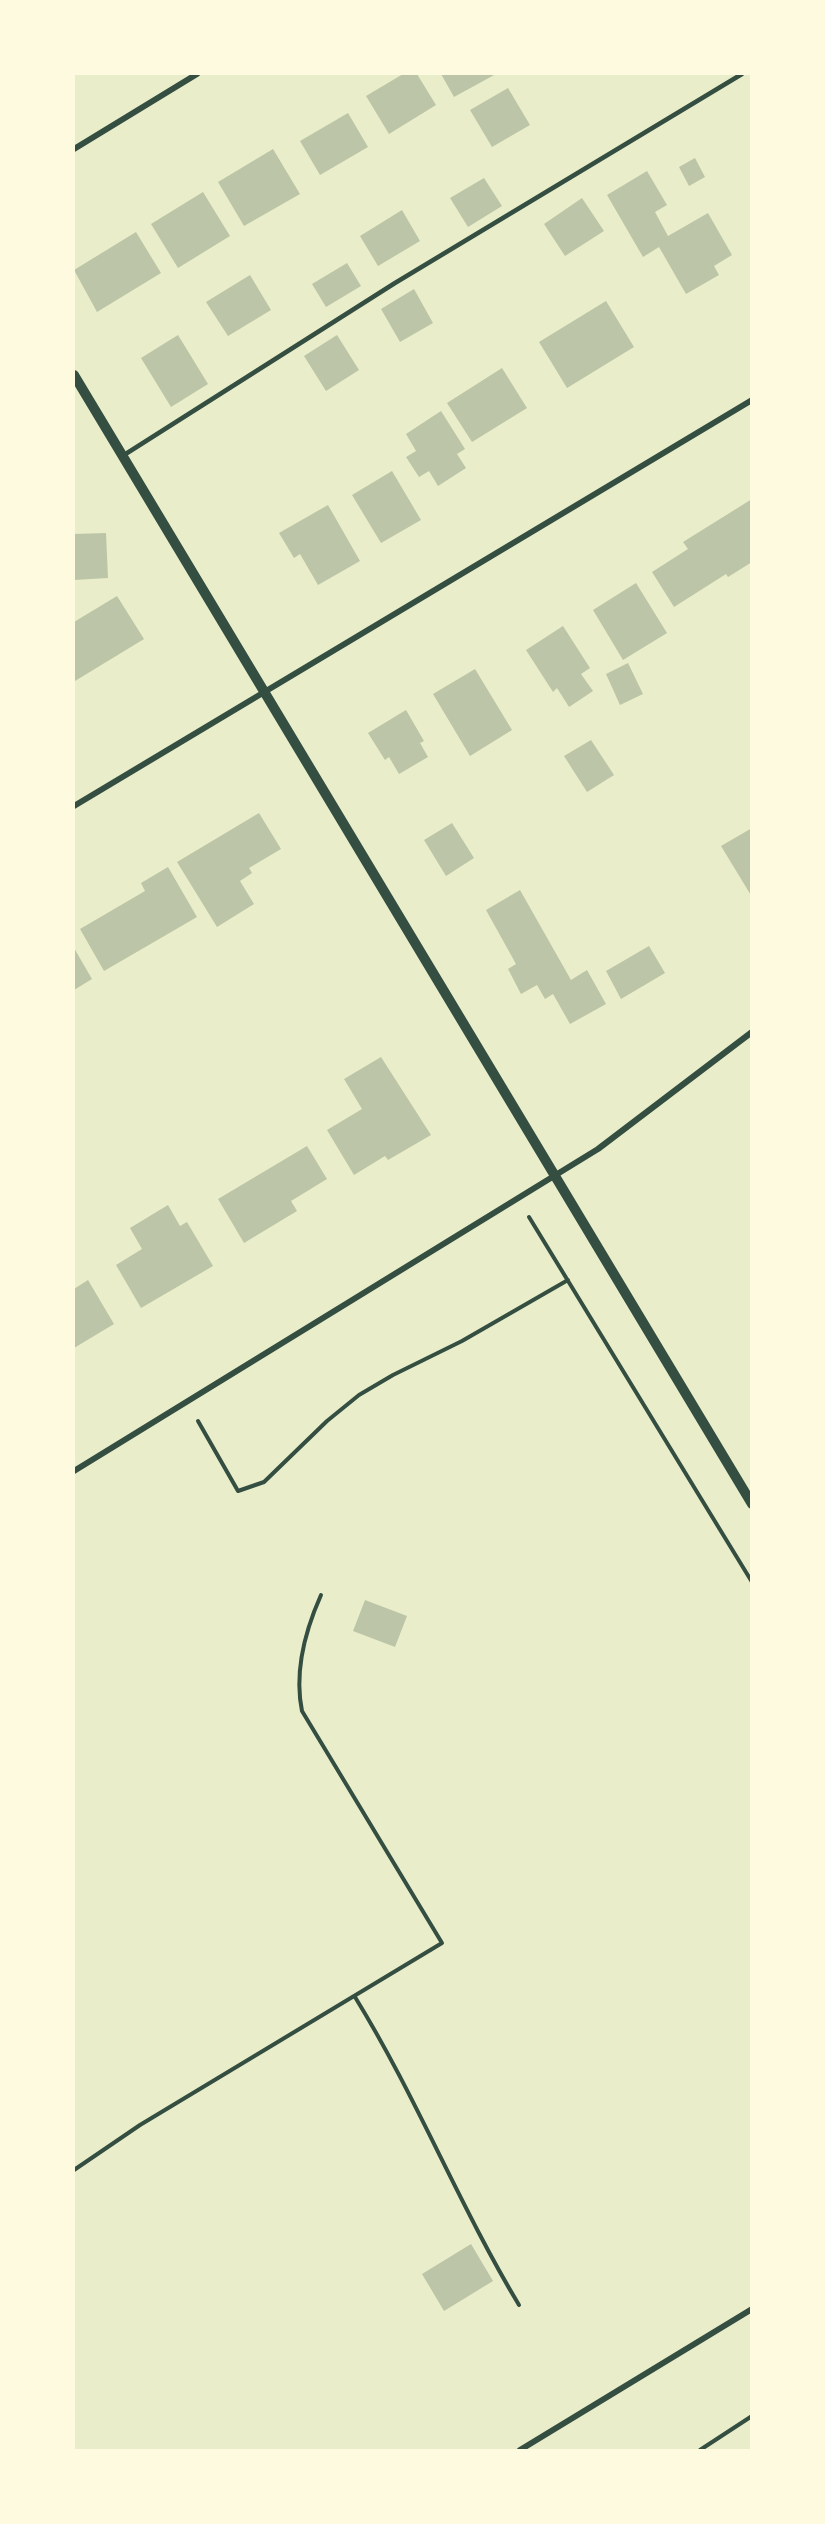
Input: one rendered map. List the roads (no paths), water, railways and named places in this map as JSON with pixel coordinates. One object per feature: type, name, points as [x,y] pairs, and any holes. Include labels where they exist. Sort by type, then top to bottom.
[{"type":"street","points":[[74,148],[197,74]]},
{"type":"street","points":[[74,375],[262,692],[752,1504]]},
{"type":"street","points":[[74,806],[752,400]]},
{"type":"street","points":[[74,1471],[598,1149],[752,1032]]},
{"type":"street","points":[[519,2451],[752,2309]]},
{"type":"lane","points":[[122,456],[395,283],[742,74]]}]
